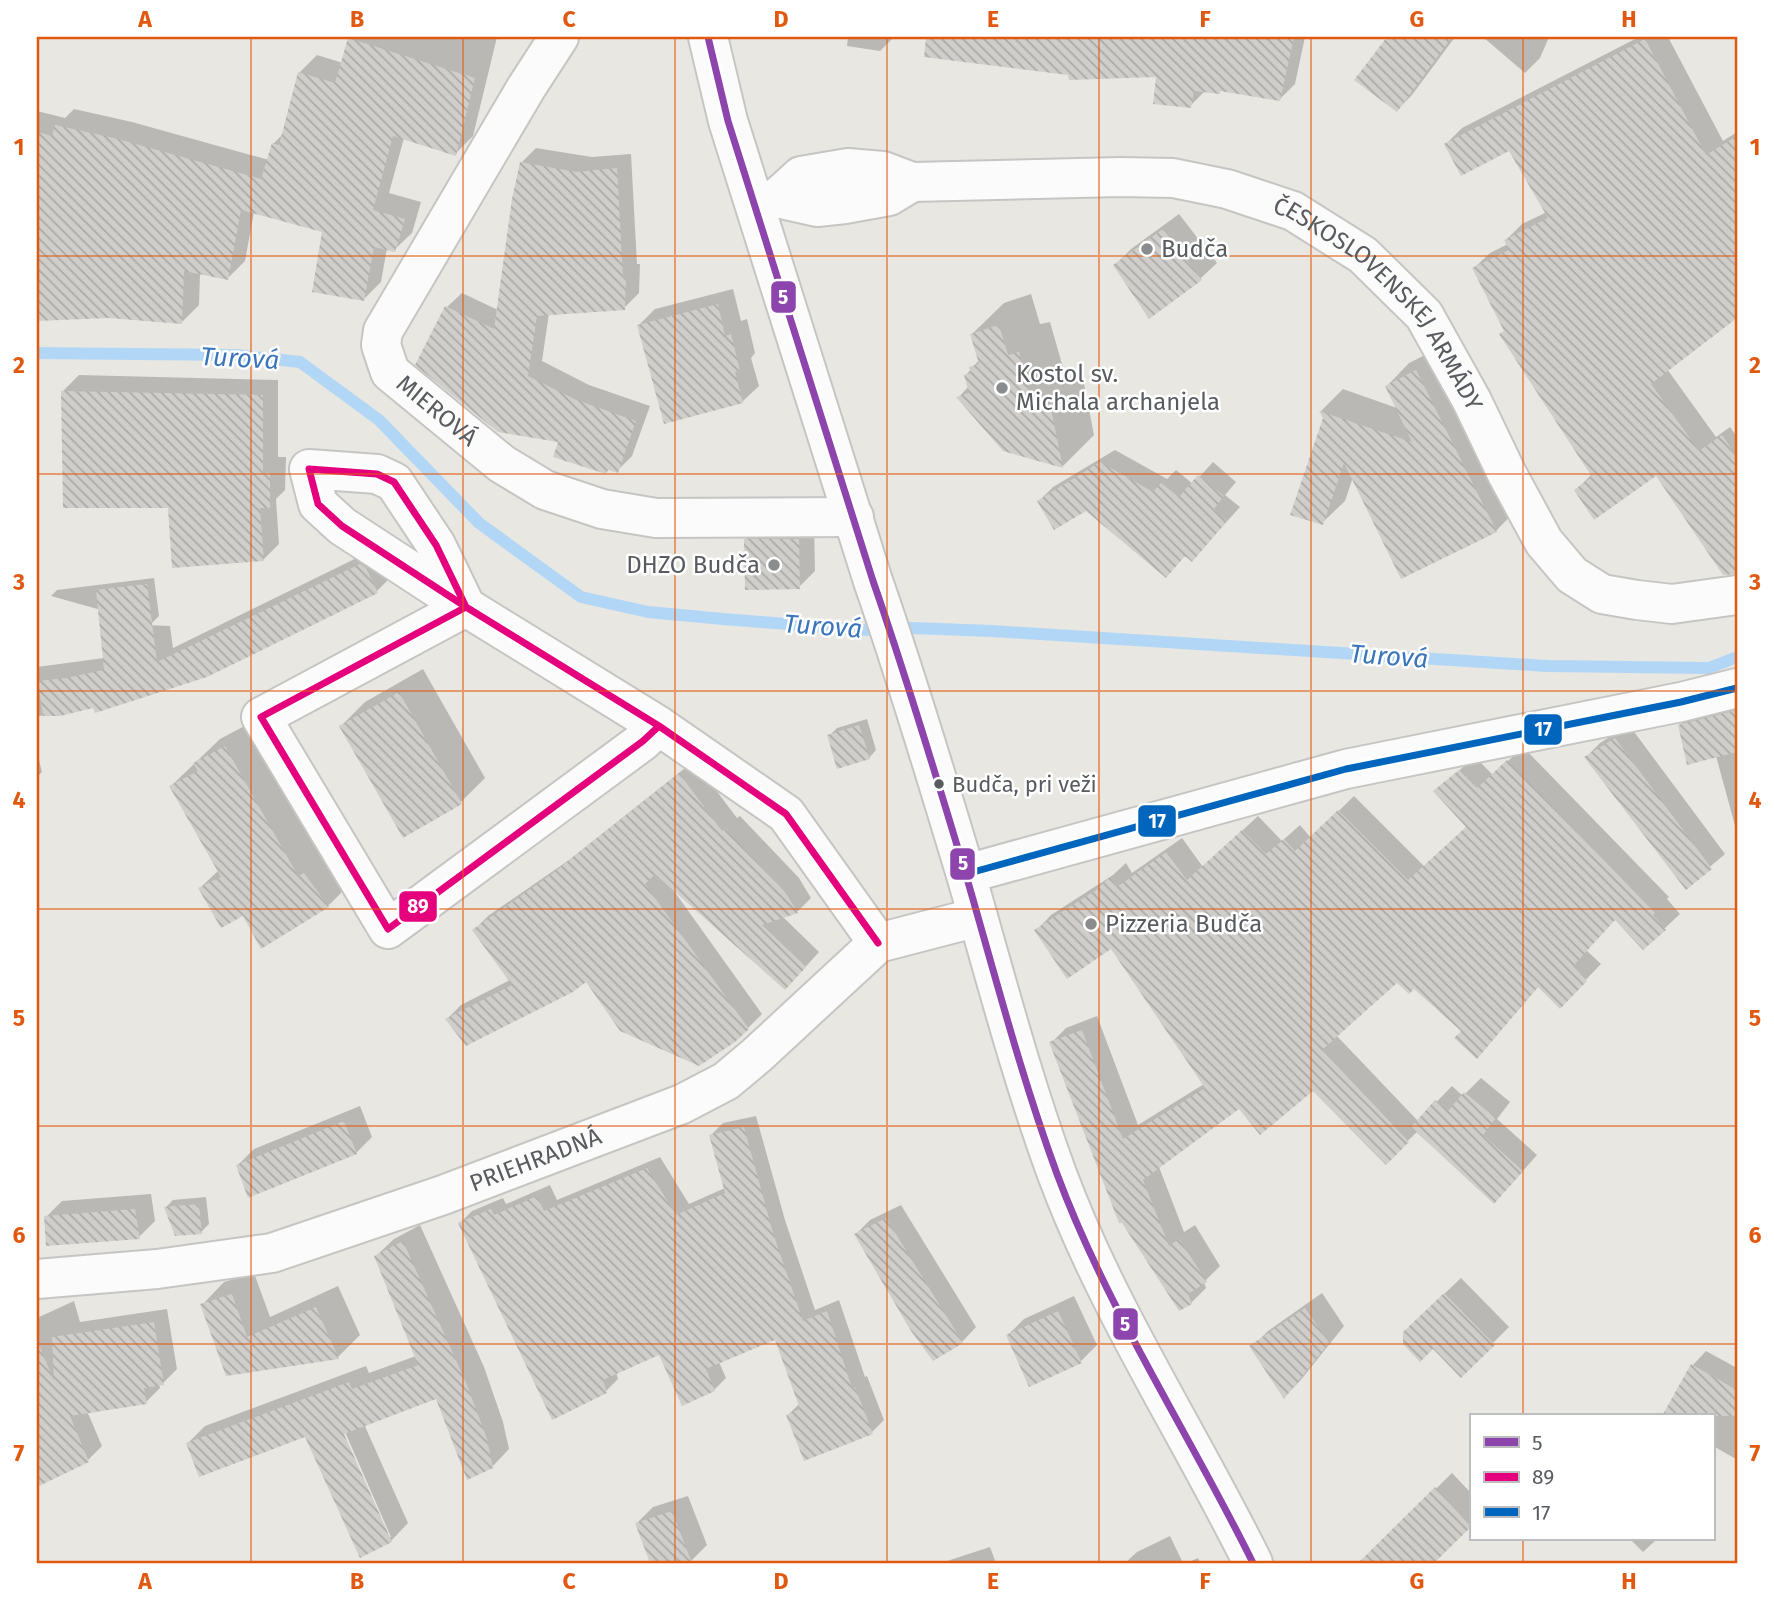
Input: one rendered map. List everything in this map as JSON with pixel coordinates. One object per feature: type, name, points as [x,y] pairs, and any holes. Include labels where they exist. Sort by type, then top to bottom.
[{"type":"street","name":"MIEROVÁ","points":[[559,37],[526,88],[383,331],[381,345],[390,372],[502,464],[545,490],[602,509],[656,518],[854,517]]},
{"type":"street","points":[[708,37],[728,121],[765,201],[854,517],[900,656],[1028,1089],[1058,1175],[1089,1253],[1131,1338],[1227,1510],[1253,1563]]},
{"type":"street","name":"ČESKOSLOVENSKEJ ARMÁDY","points":[[765,201],[801,176],[848,169],[883,171],[912,182],[1173,178],[1227,189],[1293,211],[1363,255],[1424,316],[1472,401],[1544,542],[1572,575],[1602,594],[1637,600],[1672,604],[1737,595]]},
{"type":"street","points":[[659,726],[643,741],[388,929],[261,718],[466,607],[659,726],[786,814],[878,943]]},
{"type":"street","points":[[966,874],[1346,769],[1667,705],[1737,688]]},
{"type":"street","name":"PRIEHRADNÁ","points":[[37,1279],[157,1269],[272,1253],[443,1195],[682,1104],[726,1081],[878,943],[978,917]]},
{"type":"building","points":[[926,37],[1294,37],[1280,101],[1220,91],[1220,94],[1194,91],[1191,108],[1153,104],[1156,77],[1069,80],[1068,75],[924,57]]},
{"type":"building","points":[[1387,37],[1452,37],[1397,112],[1354,80]]},
{"type":"building","points":[[348,38],[475,78],[456,156],[393,136],[373,210],[405,219],[395,252],[374,247],[364,301],[312,292],[322,232],[241,210],[228,280],[184,271],[182,324],[109,318],[37,321],[37,132],[52,136],[55,125],[114,138],[261,179],[272,143],[279,145],[298,72],[335,83]]},
{"type":"building","points":[[1645,39],[1706,155],[1737,136],[1737,318],[1651,384],[1699,451],[1722,435],[1737,457],[1737,574],[1723,575],[1656,476],[1594,520],[1574,490],[1592,477],[1499,334],[1504,331],[1472,268],[1509,250],[1504,240],[1548,218],[1509,151],[1461,176],[1444,144]]},
{"type":"building","points":[[520,162],[576,172],[617,168],[623,278],[626,278],[625,310],[537,316],[528,376],[574,399],[636,421],[618,473],[608,470],[606,474],[553,457],[558,442],[498,432],[415,365],[445,306],[494,329],[512,199]]},
{"type":"building","points":[[1163,229],[1202,280],[1149,319],[1113,265]]},
{"type":"building","points":[[718,304],[725,336],[731,334],[740,371],[735,372],[743,403],[664,424],[637,325]]},
{"type":"building","name":"Kostol sv. Michala archanjela","points":[[999,325],[1008,355],[1019,352],[1034,408],[1050,404],[1063,468],[1003,451],[956,397],[969,393],[964,375],[971,373],[969,367],[979,364],[970,334]]},
{"type":"building","points":[[1416,370],[1497,532],[1401,579],[1344,463],[1323,525],[1290,515],[1323,418],[1319,411],[1412,442],[1385,386]]},
{"type":"building","points":[[61,391],[263,395],[263,473],[270,473],[270,508],[260,508],[264,561],[172,568],[168,508],[63,508]]},
{"type":"building","points":[[1100,462],[1153,492],[1161,483],[1179,497],[1198,475],[1224,496],[1213,510],[1227,521],[1192,562],[1185,556],[1166,578],[1086,511],[1054,530],[1037,501]]},
{"type":"building","points":[[744,539],[799,539],[800,589],[745,590]]},
{"type":"building","points":[[360,564],[366,568],[378,593],[207,677],[95,713],[93,708],[60,716],[43,716],[38,681],[104,670],[96,590],[147,584],[157,662]]},
{"type":"building","points":[[399,692],[462,804],[403,838],[339,726]]},
{"type":"building","points":[[1737,710],[1737,752],[1687,765],[1678,725]]},
{"type":"building","points":[[859,725],[870,759],[837,769],[827,735]]},
{"type":"building","points":[[1615,738],[1712,869],[1686,890],[1584,757]]},
{"type":"building","points":[[225,746],[298,876],[304,873],[329,907],[261,949],[243,916],[221,928],[198,888],[221,877],[169,786],[198,771],[193,763]]},
{"type":"building","points":[[1507,760],[1655,913],[1653,915],[1666,930],[1643,950],[1615,920],[1573,966],[1587,981],[1560,1009],[1538,987],[1477,1059],[1454,1038],[1461,1031],[1414,989],[1409,994],[1397,983],[1322,1050],[1409,1142],[1386,1165],[1313,1091],[1260,1135],[1239,1109],[1143,1180],[1169,1246],[1179,1239],[1207,1282],[1188,1294],[1192,1304],[1179,1311],[1122,1223],[1119,1223],[1049,1042],[1082,1030],[1123,1139],[1205,1088],[1111,949],[1067,979],[1034,930],[1096,890],[1110,877],[1117,887],[1166,852],[1187,880],[1242,830],[1266,854],[1284,839],[1295,851],[1338,810],[1408,880],[1466,827],[1433,791],[1459,770],[1477,788]]},
{"type":"building","points":[[679,773],[722,831],[725,828],[785,892],[798,913],[762,925],[806,967],[785,990],[655,874],[645,884],[749,1029],[735,1042],[699,1066],[620,1031],[586,982],[573,992],[466,1046],[445,1019],[512,985],[472,930],[553,873]]},
{"type":"building","points":[[1464,1092],[1496,1118],[1483,1135],[1523,1171],[1494,1204],[1411,1127],[1435,1100],[1448,1111]]},
{"type":"building","points":[[344,1121],[357,1154],[248,1198],[236,1165]]},
{"type":"building","points":[[744,1127],[773,1233],[803,1321],[827,1311],[852,1388],[855,1387],[873,1434],[804,1461],[786,1415],[800,1409],[775,1340],[706,1369],[715,1391],[682,1406],[659,1355],[603,1380],[607,1393],[552,1420],[458,1223],[491,1209],[494,1215],[537,1196],[544,1211],[647,1168],[676,1215],[725,1193],[709,1135]]},
{"type":"building","points":[[199,1204],[202,1234],[175,1236],[164,1207]]},
{"type":"building","points":[[135,1209],[140,1239],[46,1246],[44,1216]]},
{"type":"building","points":[[886,1218],[963,1343],[933,1361],[911,1331],[854,1234]]},
{"type":"building","points":[[403,1241],[467,1385],[487,1439],[493,1468],[467,1480],[436,1399],[344,1434],[392,1542],[360,1558],[305,1437],[199,1477],[186,1443],[349,1382],[352,1389],[418,1365],[374,1256]]},
{"type":"building","points":[[1444,1293],[1495,1345],[1461,1378],[1433,1349],[1420,1362],[1403,1344],[1403,1332]]},
{"type":"building","points":[[232,1294],[247,1337],[316,1307],[339,1359],[226,1376],[200,1304]]},
{"type":"building","points":[[1305,1308],[1329,1343],[1284,1399],[1249,1346]]},
{"type":"building","points":[[1058,1311],[1082,1363],[1029,1387],[1006,1335]]},
{"type":"building","points":[[154,1322],[164,1385],[144,1388],[147,1404],[70,1416],[89,1462],[37,1487],[37,1340],[54,1381],[52,1337]]},
{"type":"building","points":[[1691,1364],[1737,1390],[1737,1416],[1663,1414]]},
{"type":"building","points":[[1435,1487],[1470,1526],[1434,1563],[1358,1563]]},
{"type":"building","points":[[672,1511],[692,1563],[650,1563],[635,1523]]},
{"type":"waterway","name":"Turová","points":[[37,353],[236,355],[300,362],[379,420],[479,523],[581,597],[648,612],[863,630],[911,628],[992,631],[1547,666],[1709,668],[1737,657]]},
{"type":"transit line","name":"5","points":[[708,37],[728,121],[921,727],[1020,1063],[1057,1174],[1100,1274],[1253,1563]]},
{"type":"transit line","name":"89","points":[[659,726],[643,741],[388,929],[261,717],[466,607],[342,526],[318,504],[309,469],[377,474],[394,482],[436,545],[466,607],[659,726],[786,814],[878,943]]},
{"type":"transit line","name":"17","points":[[966,874],[1346,769],[1681,702],[1737,688]]},
{"type":"place","name":"Budča","points":[[1147,249]]},
{"type":"place","name":"Kostol sv. Michala archanjela","points":[[1002,388]]},
{"type":"place","name":"DHZO Budča","points":[[774,565]]},
{"type":"place","name":"Budča, pri veži","points":[[939,784]]},
{"type":"place","name":"Pizzeria Budča","points":[[1091,924]]}]
